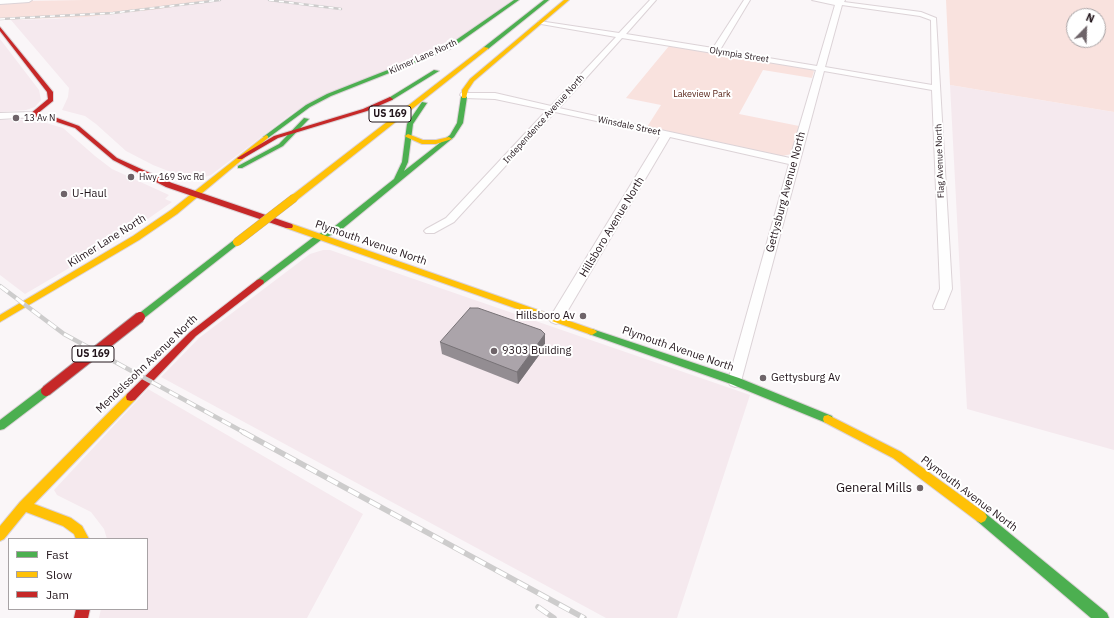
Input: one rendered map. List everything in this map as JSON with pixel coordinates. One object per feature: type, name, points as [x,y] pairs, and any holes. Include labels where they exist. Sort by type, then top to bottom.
[{"type":"main road","name":"Kilmer Lane North","points":[[0,319],[136,238],[187,203],[240,158],[301,110],[321,98],[406,66],[448,48],[472,33],[518,0]]},
{"type":"main road","name":"US 169","points":[[243,225],[538,0]]},
{"type":"main road","name":"US 169","points":[[0,426],[547,0]]},
{"type":"main road","name":"Mendelssohn Avenue North","points":[[0,528],[24,506],[186,340],[226,307],[318,238],[338,228],[397,179],[449,139],[460,124],[465,90],[472,80],[567,0]]},
{"type":"main road","points":[[0,28],[50,92],[51,100],[32,115]]},
{"type":"main road","points":[[471,48],[496,32]]},
{"type":"main road","points":[[397,179],[403,166],[410,124],[419,109],[474,57]]},
{"type":"main road","points":[[240,158],[267,141],[349,115],[396,96],[446,65]]},
{"type":"main road","name":"Kilmer Lane North","points":[[220,175],[267,154],[280,146],[318,110],[342,90]]},
{"type":"main road","points":[[318,110],[332,118],[349,115]]},
{"type":"main road","name":"Plymouth Avenue North","points":[[32,115],[55,119],[77,127],[99,147],[123,164],[154,179],[318,238],[735,382],[817,413],[897,455],[937,483],[976,513],[1102,618]]},
{"type":"main road","points":[[408,136],[412,140],[422,142],[436,142],[449,139]]},
{"type":"main road","name":"Mendelssohn Avenue North","points":[[318,238],[329,223],[403,166],[449,139]]},
{"type":"main road","points":[[24,506],[67,522],[78,530],[82,538]]},
{"type":"main road","name":"Mendelssohn Avenue North","points":[[0,535],[24,506]]},
{"type":"street","points":[[0,2],[29,0]]},
{"type":"street","name":"Independence Avenue North","points":[[430,231],[450,220],[653,0]]},
{"type":"street","points":[[715,51],[747,0]]},
{"type":"street","points":[[815,0],[841,2]]},
{"type":"street","name":"Flag Avenue North","points":[[841,2],[930,16],[934,19],[939,171],[946,289],[939,306]]},
{"type":"street","name":"Gettysburg Avenue North","points":[[735,382],[794,162],[841,2]]},
{"type":"street","name":"Olympia Street","points":[[541,22],[937,88]]},
{"type":"street","name":"Winsdale Street","points":[[464,95],[495,96],[794,162]]},
{"type":"street","points":[[0,116],[32,115]]},
{"type":"street","name":"Hillsboro Avenue North","points":[[556,319],[667,134]]},
{"type":"shaded area","points":[[218,0],[512,0],[456,40],[424,56],[294,112],[211,175],[202,178],[181,176],[153,165],[126,151],[85,116],[62,110],[68,97],[69,88],[11,20],[52,19],[117,14]]},
{"type":"shaded area","points":[[0,39],[39,90],[41,100],[35,107],[26,110],[0,112]]},
{"type":"shaded area","points":[[950,85],[1114,112],[1114,450],[967,409]]},
{"type":"shaded area","points":[[0,120],[22,120],[46,123],[63,128],[112,169],[169,195],[165,199],[172,202],[122,237],[25,294],[0,275]]},
{"type":"shaded area","points":[[323,250],[330,250],[750,395],[677,618],[606,618],[161,377],[199,338],[310,254]]},
{"type":"shaded area","points":[[148,389],[363,514],[307,618],[99,618],[101,610],[148,610],[148,538],[107,538],[104,529],[91,512],[57,495],[54,490]]},
{"type":"green space","points":[[218,0],[159,9],[86,17],[0,20],[0,4],[22,1]]},
{"type":"green space","points":[[946,0],[1114,0],[1114,112],[950,85]]},
{"type":"green space","name":"Lakeview Park","points":[[669,46],[808,68],[814,71],[812,78],[763,70],[739,114],[799,126],[792,154],[782,156],[647,127],[661,105],[626,98]]},
{"type":"building","name":"9303 Building","points":[[470,308],[478,308],[541,330],[545,334],[517,372],[440,342]]},
{"type":"railway","points":[[0,19],[113,13],[220,0]]},
{"type":"railway","points":[[269,0],[341,9]]},
{"type":"railway","points":[[0,286],[64,334],[245,433]]},
{"type":"railway","points":[[243,432],[584,618]]},
{"type":"railway","points":[[538,607],[554,618]]},
{"type":"traffic: fast","points":[[266,137],[308,106],[329,95],[448,48],[517,0]]},
{"type":"traffic: fast","points":[[486,48],[547,0]]},
{"type":"traffic: fast","points":[[390,99],[436,71]]},
{"type":"traffic: fast","points":[[260,282],[318,238],[338,228],[452,136],[460,123],[464,97]]},
{"type":"traffic: fast","points":[[397,179],[405,162],[410,124],[424,103]]},
{"type":"traffic: fast","points":[[240,167],[281,145],[306,119]]},
{"type":"traffic: fast","points":[[140,317],[237,242]]},
{"type":"traffic: fast","points":[[592,332],[735,381],[828,419]]},
{"type":"traffic: fast","points":[[0,426],[46,391]]},
{"type":"traffic: fast","points":[[981,517],[1102,618]]},
{"type":"traffic: slow","points":[[464,97],[465,90],[472,80],[567,0]]},
{"type":"traffic: slow","points":[[294,198],[486,48]]},
{"type":"traffic: slow","points":[[408,136],[422,142],[436,142],[449,139]]},
{"type":"traffic: slow","points":[[0,319],[136,238],[174,212],[266,137]]},
{"type":"traffic: slow","points":[[237,242],[294,198]]},
{"type":"traffic: slow","points":[[289,226],[592,332]]},
{"type":"traffic: slow","points":[[0,535],[24,506],[131,397]]},
{"type":"traffic: slow","points":[[828,419],[897,455],[981,517]]},
{"type":"traffic: slow","points":[[24,506],[67,522],[78,530],[82,538]]},
{"type":"traffic: jam","points":[[0,28],[50,92],[51,100],[32,115]]},
{"type":"traffic: jam","points":[[240,158],[276,137],[365,110],[390,99]]},
{"type":"traffic: jam","points":[[32,115],[55,119],[77,127],[115,159],[169,185],[289,226]]},
{"type":"traffic: jam","points":[[131,397],[193,334],[260,282]]},
{"type":"traffic: jam","points":[[46,391],[140,317]]},
{"type":"traffic: jam","points":[[81,618],[83,610]]},
{"type":"place","name":"13 Av N","points":[[16,118]]},
{"type":"place","name":"Hwy 169 Svc Rd","points":[[131,177]]},
{"type":"place","name":"U-Haul","points":[[64,194]]},
{"type":"place","name":"Hillsboro Av","points":[[583,316]]},
{"type":"place","name":"9303 Building","points":[[494,351]]},
{"type":"place","name":"Gettysburg Av","points":[[763,378]]},
{"type":"place","name":"General Mills","points":[[920,488]]}]
